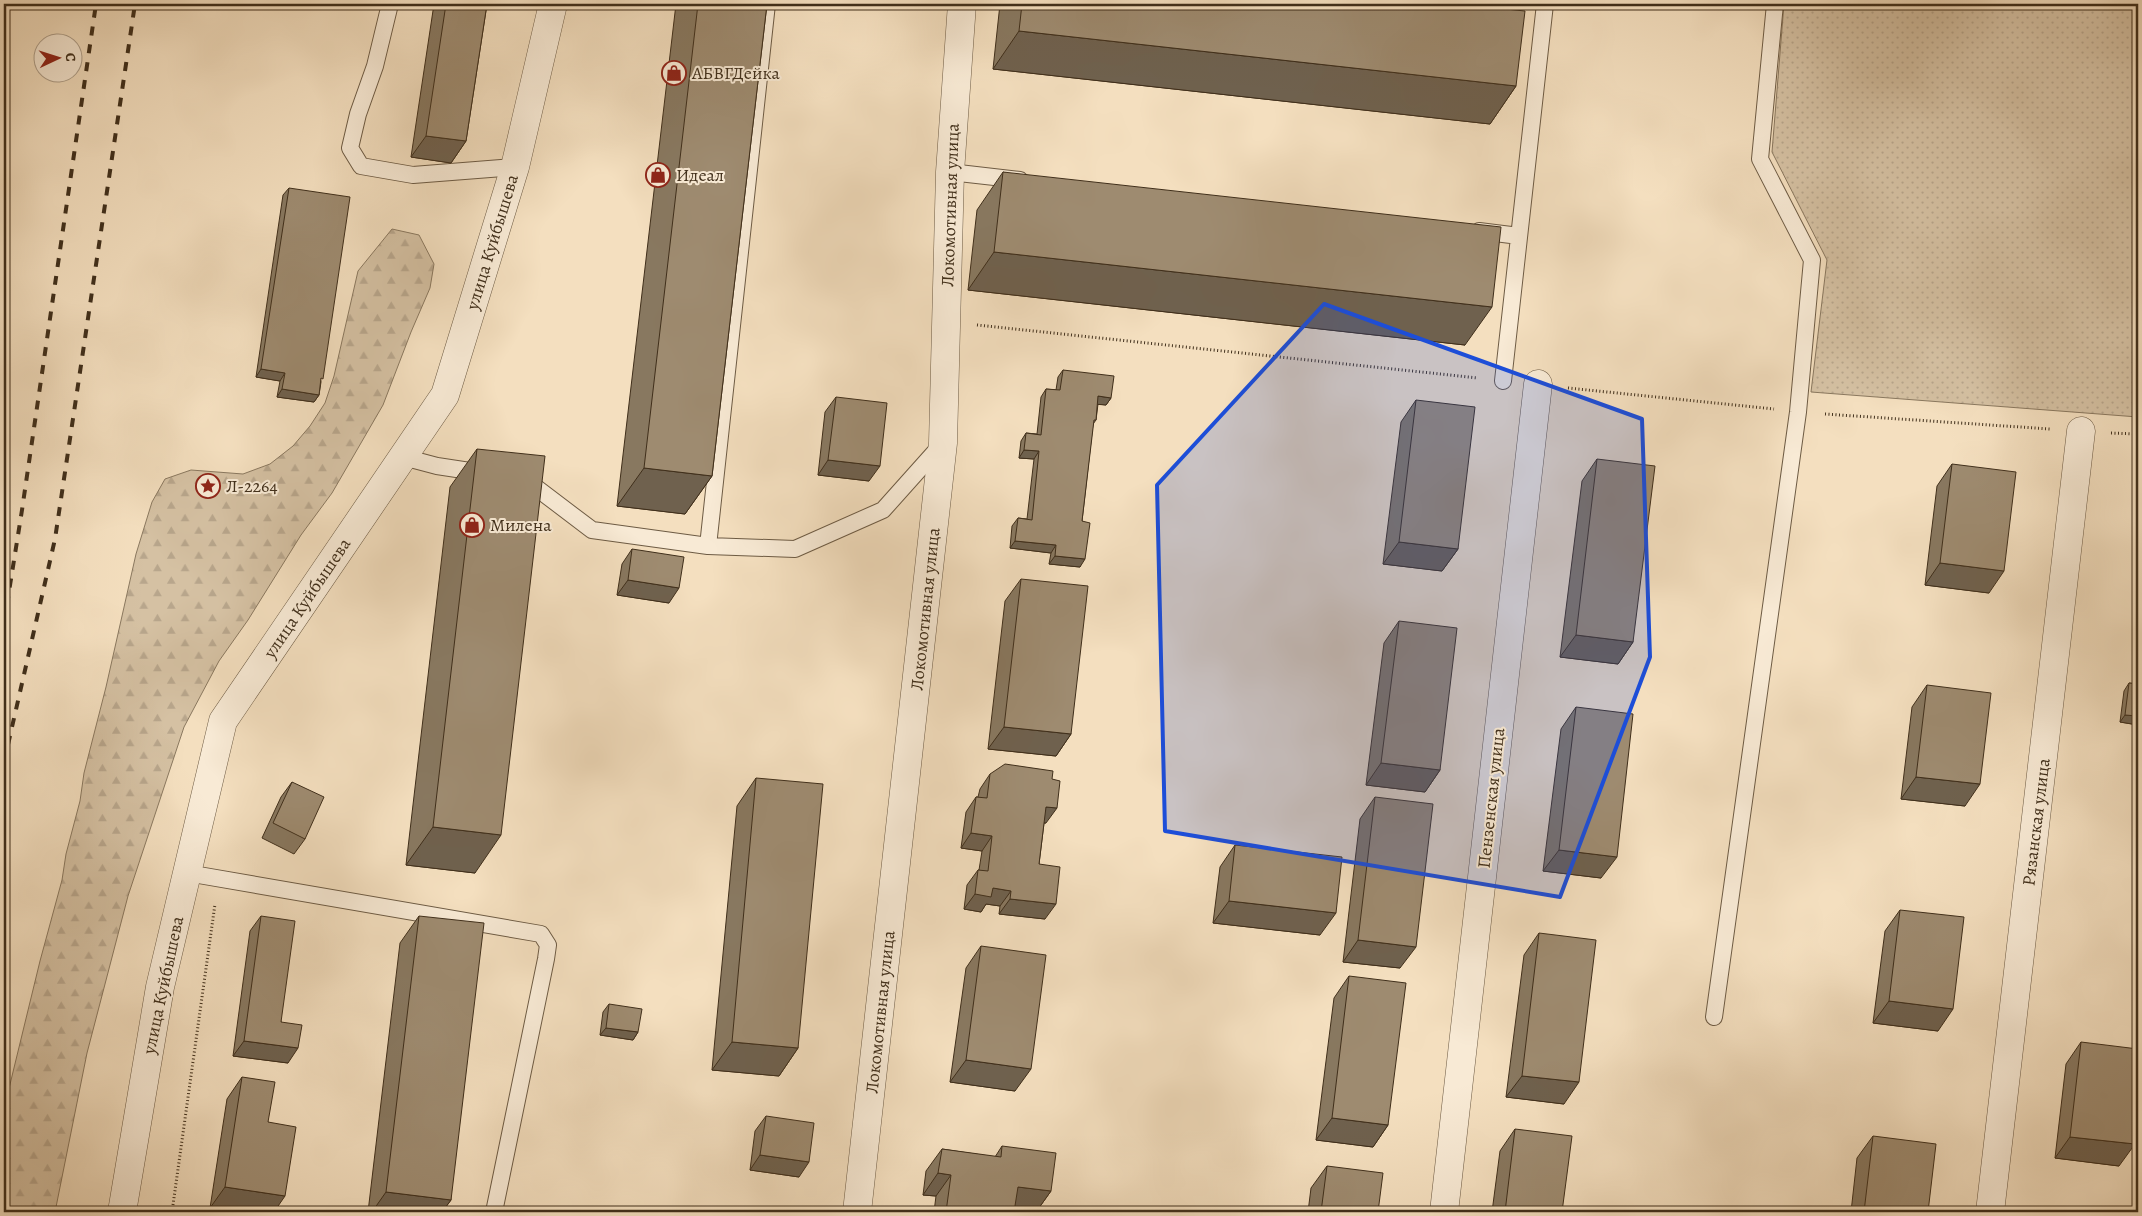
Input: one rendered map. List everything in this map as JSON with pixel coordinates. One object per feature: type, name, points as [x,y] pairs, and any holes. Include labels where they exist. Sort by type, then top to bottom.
[{"type":"street","name":"улица Куйбышева","points":[[122,1212],[160,987],[223,721],[445,395],[515,167],[553,4]]},
{"type":"street","name":"Локомотивная улица","points":[[858,1212],[943,442],[950,172],[962,4]]},
{"type":"street","name":"Пензенская улица","points":[[1444,1212],[1538,384]]},
{"type":"street","name":"Рязанская улица","points":[[1990,1212],[2081,431]]},
{"type":"lane","points":[[390,4],[375,66],[358,114],[350,148],[362,166],[413,175],[515,167]]},
{"type":"lane","points":[[708,546],[767,4]]},
{"type":"lane","points":[[1503,380],[1545,4]]},
{"type":"lane","points":[[1714,1017],[1798,412],[1812,260],[1760,159],[1774,4]]},
{"type":"lane","points":[[950,172],[1039,182]]},
{"type":"lane","points":[[1460,229],[1519,236]]},
{"type":"lane","points":[[403,457],[438,466],[526,480],[592,530],[708,546],[795,549],[883,510],[943,442]]},
{"type":"lane","points":[[187,873],[541,934],[548,945],[546,959],[494,1212]]},
{"type":"path","points":[[946,322],[1503,380]]},
{"type":"path","points":[[1538,384],[1798,412],[2138,434]]},
{"type":"path","points":[[172,1212],[219,878]]},
{"type":"highlighted area","points":[[1324,304],[1642,419],[1650,657],[1560,897],[1165,831],[1157,485]]},
{"type":"green space","points":[[1784,4],[2138,4],[2138,417],[1811,392],[1827,260],[1772,152]]},
{"type":"green space","points":[[392,229],[419,235],[434,264],[430,288],[383,405],[332,493],[301,535],[248,620],[219,661],[184,727],[128,896],[87,1053],[55,1212],[4,1212],[4,1109],[62,880],[66,854],[80,801],[84,773],[106,687],[136,554],[152,502],[165,479],[191,470],[243,474],[270,464],[293,446],[310,426],[325,403],[334,376],[358,271]]},
{"type":"building","points":[[446,4],[487,4],[466,141],[426,136]]},
{"type":"building","points":[[698,4],[767,4],[712,476],[644,468]]},
{"type":"building","points":[[1022,4],[1457,4],[1525,11],[1516,86],[1019,31]]},
{"type":"building","points":[[1003,172],[1501,227],[1492,307],[994,252]]},
{"type":"building","points":[[289,188],[350,197],[319,395],[282,389],[285,373],[261,369]]},
{"type":"building","points":[[1063,370],[1114,376],[1111,398],[1098,396],[1096,420],[1094,420],[1082,521],[1090,523],[1085,559],[1055,556],[1056,545],[1015,541],[1018,518],[1032,520],[1039,451],[1024,450],[1026,433],[1041,435],[1046,389],[1060,390]]},
{"type":"building","points":[[836,397],[887,403],[880,466],[828,460]]},
{"type":"building","points":[[1416,400],[1475,407],[1458,549],[1399,542]]},
{"type":"building","points":[[477,449],[545,456],[501,835],[433,827]]},
{"type":"building","points":[[1597,459],[1655,466],[1633,642],[1576,635]]},
{"type":"building","points":[[1952,464],[2016,472],[2004,571],[1940,563]]},
{"type":"building","points":[[632,549],[684,557],[679,588],[628,580]]},
{"type":"building","points":[[1021,579],[1088,586],[1071,734],[1004,727]]},
{"type":"building","points":[[1399,621],[1457,628],[1440,770],[1381,763]]},
{"type":"building","points":[[2129,683],[2138,684],[2138,716],[2125,715]]},
{"type":"building","points":[[1927,685],[1991,693],[1980,784],[1916,777]]},
{"type":"building","points":[[1576,707],[1633,714],[1617,857],[1559,850]]},
{"type":"building","points":[[1005,764],[1053,771],[1052,779],[1060,781],[1057,808],[1046,807],[1039,864],[1060,867],[1056,904],[1010,899],[1011,891],[993,888],[991,897],[975,894],[978,870],[988,871],[992,836],[971,833],[976,797],[987,798],[990,774]]},
{"type":"building","points":[[756,778],[823,784],[798,1048],[732,1042]]},
{"type":"building","points":[[292,782],[324,797],[305,839],[273,823]]},
{"type":"building","points":[[1375,797],[1433,804],[1416,947],[1358,940]]},
{"type":"building","points":[[1235,845],[1342,857],[1336,913],[1229,901]]},
{"type":"building","points":[[1900,910],[1964,917],[1953,1009],[1889,1001]]},
{"type":"building","points":[[261,916],[295,921],[281,1022],[302,1025],[298,1048],[244,1041]]},
{"type":"building","points":[[419,916],[484,923],[451,1200],[386,1192]]},
{"type":"building","points":[[1539,933],[1596,940],[1579,1082],[1522,1076]]},
{"type":"building","points":[[981,946],[1046,955],[1031,1069],[966,1060]]},
{"type":"building","points":[[1349,976],[1406,983],[1388,1125],[1332,1118]]},
{"type":"building","points":[[609,1004],[642,1009],[638,1032],[606,1028]]},
{"type":"building","points":[[2081,1042],[2138,1049],[2138,1116],[2135,1144],[2070,1137]]},
{"type":"building","points":[[242,1077],[275,1082],[268,1122],[296,1127],[285,1196],[225,1187]]},
{"type":"building","points":[[766,1116],[814,1123],[809,1162],[760,1155]]},
{"type":"building","points":[[1515,1129],[1572,1136],[1562,1212],[1505,1212]]},
{"type":"building","points":[[1873,1136],[1936,1144],[1928,1212],[1864,1212]]},
{"type":"building","points":[[1002,1146],[1056,1153],[1051,1191],[1018,1187],[1014,1212],[946,1212],[951,1175],[938,1173],[942,1149],[1001,1157]]},
{"type":"building","points":[[1327,1166],[1383,1173],[1378,1212],[1321,1212]]},
{"type":"railway","points":[[4,623],[96,4]]},
{"type":"railway","points":[[4,762],[55,539],[135,4]]},
{"type":"place","name":"АБВГДейка","points":[[674,73]]},
{"type":"place","name":"Идеал","points":[[658,175]]},
{"type":"place","name":"Л-2264","points":[[208,486]]},
{"type":"place","name":"Милена","points":[[472,525]]}]
